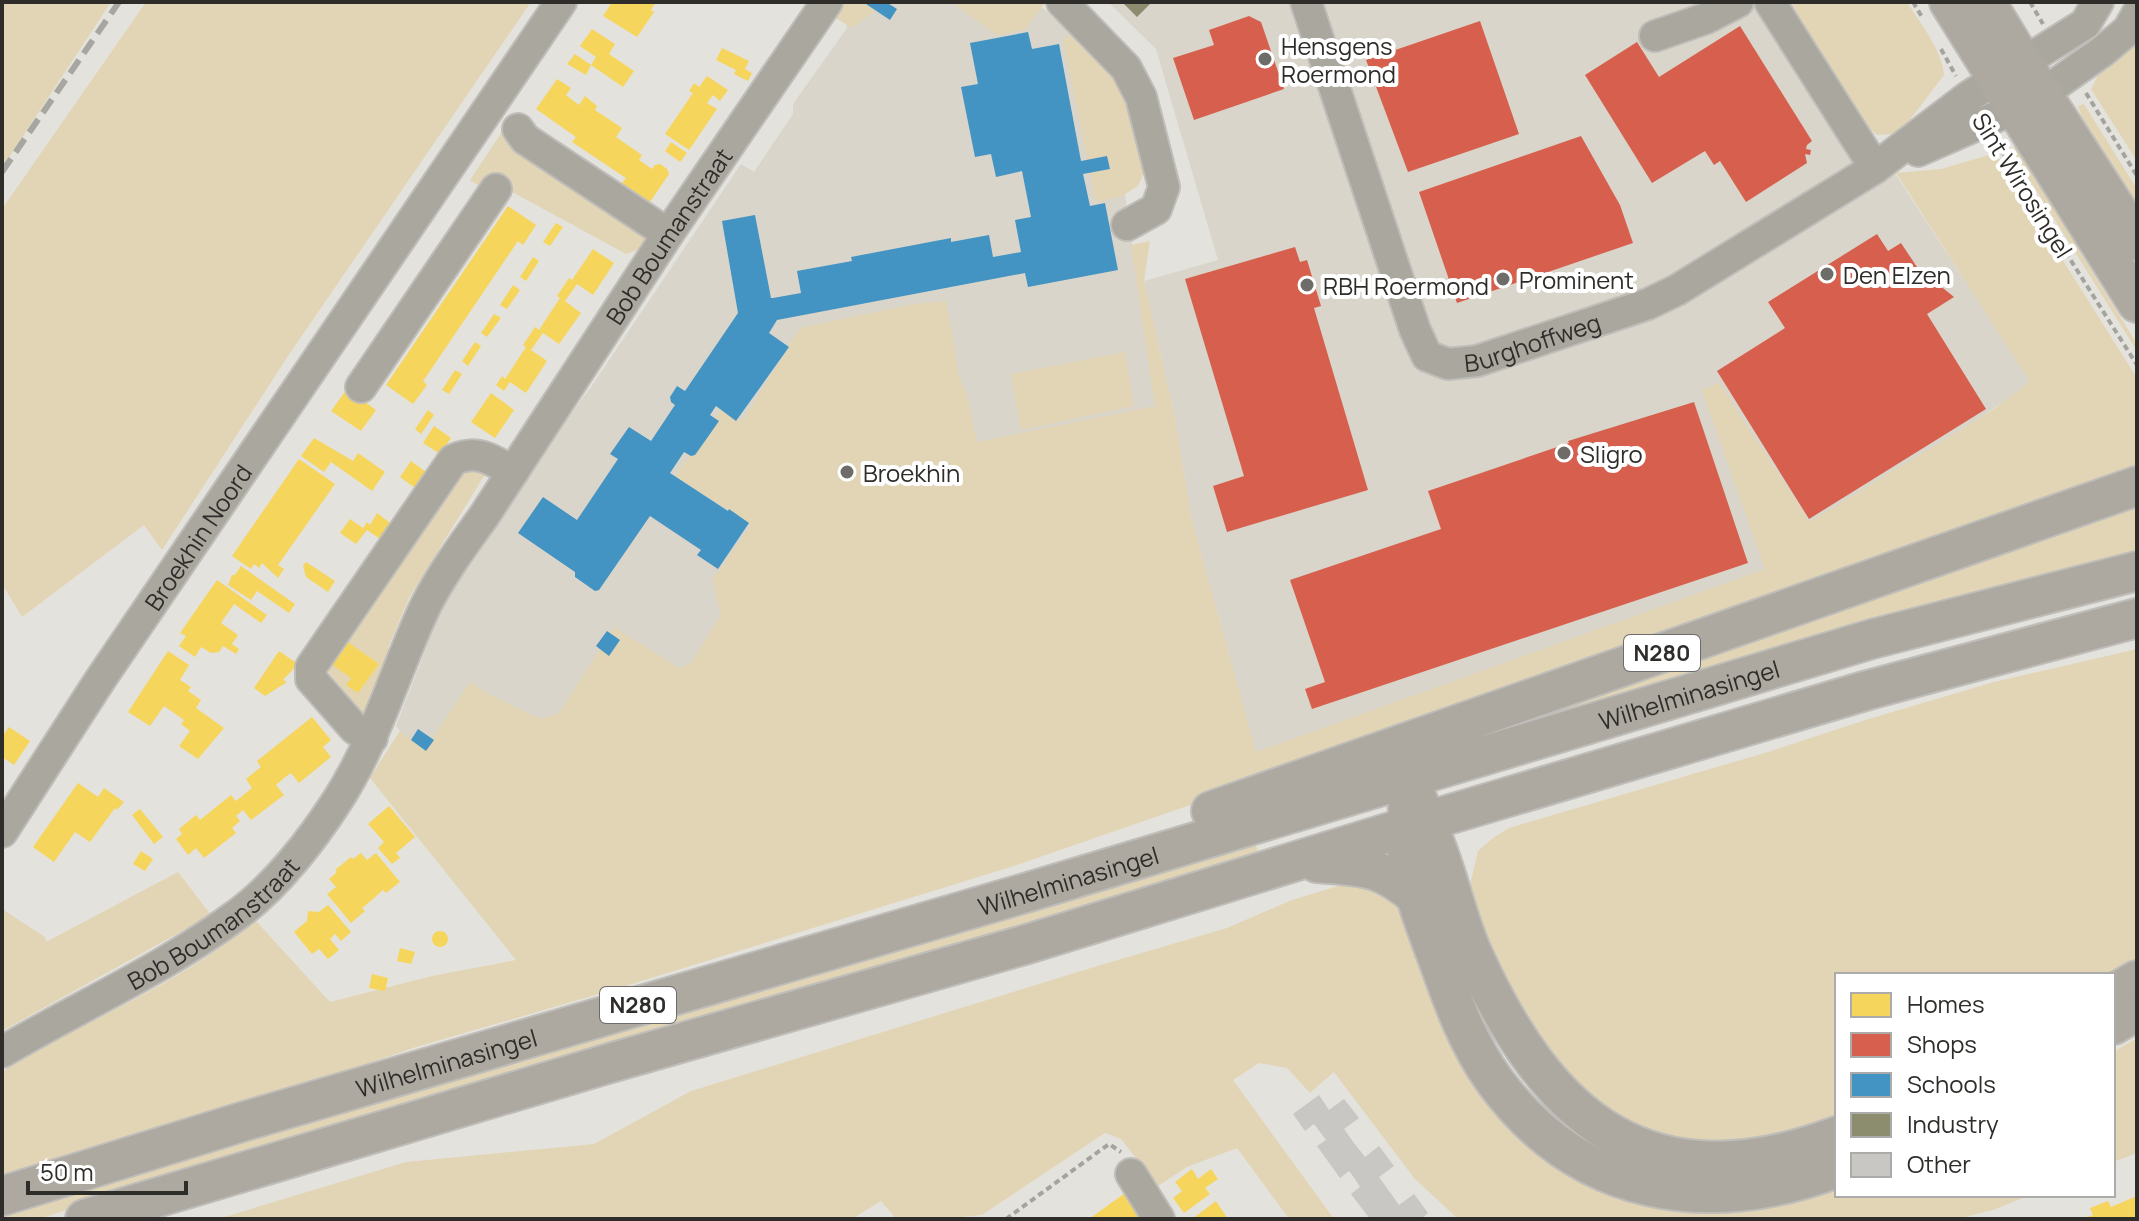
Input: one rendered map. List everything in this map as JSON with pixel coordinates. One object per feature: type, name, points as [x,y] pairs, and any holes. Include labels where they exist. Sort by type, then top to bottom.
[{"type":"main road","name":"Sint Wirosingel","points":[[1986,2],[2005,93],[2137,303]]},
{"type":"main road","name":"Sint Wirosingel","points":[[1938,14],[2137,241]]},
{"type":"main road","name":"N280","points":[[1032,891],[1187,820],[2137,486]]},
{"type":"main road","name":"Wilhelminasingel","points":[[2,1196],[290,1107],[1032,891],[1872,639],[2137,571]]},
{"type":"main road","name":"Wilhelminasingel","points":[[85,1219],[580,1072],[1024,945],[1417,824],[1953,666],[2137,618]]},
{"type":"main road","points":[[1408,777],[1417,824],[1472,950],[1513,1029],[1539,1070],[1585,1115],[1630,1143],[1678,1159],[1720,1162],[1766,1157],[1835,1137]]},
{"type":"main road","points":[[1472,950],[1459,859],[1470,834],[1503,799]]},
{"type":"main road","points":[[1417,824],[1410,872],[1449,991],[1483,1063],[1520,1111],[1569,1152],[1624,1180],[1700,1195],[1769,1189],[1835,1169]]},
{"type":"main road","name":"N280","points":[[1294,861],[1380,871],[1394,878],[1418,898]]},
{"type":"main road","points":[[2115,993],[2137,980]]},
{"type":"main road","points":[[2115,1024],[2137,1011]]},
{"type":"street","name":"Broekhin Noord","points":[[2,832],[100,680],[561,2]]},
{"type":"street","name":"Bob Boumanstraat","points":[[2,1052],[115,991],[239,913],[283,871],[313,836],[339,798],[372,738],[426,606],[454,558],[668,234],[827,2]]},
{"type":"street","points":[[1062,2],[1126,68],[1141,97],[1164,187],[1156,209],[1127,225]]},
{"type":"street","name":"Burghoffweg","points":[[1306,2],[1415,330],[1427,356],[1448,364],[1477,361],[1648,304],[1677,290],[1875,168],[2005,93]]},
{"type":"street","points":[[1655,36],[1707,18],[1738,2]]},
{"type":"street","points":[[1770,2],[1875,168]]},
{"type":"street","points":[[2005,93],[2085,24],[2098,2]]},
{"type":"street","points":[[2005,93],[2103,51],[2128,30],[2136,18]]},
{"type":"street","points":[[518,129],[525,139],[668,234]]},
{"type":"street","points":[[361,387],[496,189]]},
{"type":"street","points":[[396,246],[437,274]]},
{"type":"street","points":[[372,738],[355,729],[311,679],[311,667],[453,460],[466,454],[479,455],[513,472]]},
{"type":"street","points":[[1131,1174],[1159,1219]]},
{"type":"path","points":[[1913,2],[1938,14]]},
{"type":"path","name":"Sint Wirosingel","points":[[1934,37],[2005,93],[2137,365]]},
{"type":"path","points":[[2088,96],[2137,176]]},
{"type":"path","points":[[1006,1219],[1109,1144],[1131,1157],[1131,1174]]},
{"type":"shaded area","points":[[2,2],[111,2],[2,168]]},
{"type":"shaded area","points":[[146,2],[531,2],[290,353],[162,550],[144,525],[22,617],[2,584],[2,209]]},
{"type":"shaded area","points":[[841,2],[873,2],[875,11],[852,28],[831,15]]},
{"type":"shaded area","name":"Broekhin","points":[[849,2],[1034,2],[1049,13],[1108,74],[1155,406],[1212,714],[370,778],[400,731],[396,726],[440,612],[478,539],[593,384],[741,164],[754,172],[793,114],[793,104],[847,28],[844,10]]},
{"type":"shaded area","points":[[951,2],[1045,3],[1025,30],[997,35]]},
{"type":"shaded area","points":[[1108,2],[1791,2],[1860,120],[2031,382],[1766,569],[1256,752],[1192,521],[1175,418],[1144,281],[1218,260],[1156,49]]},
{"type":"shaded area","points":[[1791,2],[1907,2],[1935,46],[1944,75],[1899,134],[1877,135],[1860,120]]},
{"type":"shaded area","points":[[1073,32],[1115,76],[1137,134],[1145,170],[1138,186],[1122,196],[1096,202],[1063,40]]},
{"type":"shaded area","points":[[2137,34],[2137,161],[2091,89],[2104,64]]},
{"type":"shaded area","points":[[2084,104],[2137,189],[2137,211],[2087,131],[2078,106]]},
{"type":"shaded area","points":[[506,126],[514,131],[508,141],[627,223],[651,229],[638,250],[626,254],[490,180],[484,189],[470,180]]},
{"type":"shaded area","points":[[2020,144],[2039,168],[2077,247],[2137,344],[2137,351],[2011,150]]},
{"type":"shaded area","points":[[1989,155],[1999,159],[2137,378],[2137,478],[1014,866],[413,1048],[243,1107],[2,1179],[2,1072],[196,964],[255,920],[330,1002],[432,976],[516,960],[370,778],[400,731],[422,747],[432,739],[470,682],[541,719],[559,713],[614,627],[679,668],[690,664],[721,615],[712,580],[751,525],[675,476],[722,408],[742,422],[800,328],[914,304],[946,301],[959,376],[967,396],[977,442],[1155,406],[1131,245],[1150,241],[1144,281],[1175,418],[1192,521],[1256,752],[1765,569],[1702,390],[1719,383],[1810,522],[1991,411],[2030,382],[1896,173],[1941,169]]},
{"type":"shaded area","points":[[1125,352],[1134,406],[1021,430],[1011,374]]},
{"type":"shaded area","points":[[489,468],[409,598],[388,648],[395,652],[366,717],[325,668],[455,471]]},
{"type":"shaded area","points":[[2137,494],[2137,556],[1196,827]]},
{"type":"shaded area","points":[[2137,649],[2137,971],[2115,975],[1835,973],[1835,1119],[1721,1149],[1643,1133],[1576,1090],[1510,998],[1469,889],[1478,851],[1509,828],[1994,682]]},
{"type":"shaded area","points":[[1253,835],[1259,856],[183,1172],[39,1219],[2,1219],[2,1210]]},
{"type":"shaded area","points":[[178,872],[211,915],[2,1031],[2,909],[45,937],[46,942]]},
{"type":"shaded area","points":[[1363,884],[1398,901],[1537,1139],[1835,1183],[1835,1197],[2025,1197],[1993,1210],[1957,1219],[1458,1219],[1414,1178],[1334,1072],[1310,1093],[1287,1068],[1259,1063],[1233,1080],[1334,1219],[1289,1219],[1237,1148],[1187,1167],[1158,1186],[1121,1139],[1105,1133],[982,1215],[896,1219],[881,1201],[852,1219],[218,1219],[406,1162],[594,1144],[691,1091],[1227,928],[1292,900],[1338,886]]},
{"type":"shaded area","points":[[2137,1038],[2137,1153],[2115,1161],[2115,1051]]},
{"type":"building: Homes","points":[[612,2],[656,2],[651,10],[654,12],[637,37],[603,16]]},
{"type":"building: Homes","points":[[592,29],[615,44],[609,54],[634,71],[623,87],[591,65],[596,57],[580,46]]},
{"type":"building: Homes","points":[[722,48],[749,61],[745,69],[752,73],[748,81],[734,74],[736,70],[716,60]]},
{"type":"building: Homes","points":[[575,54],[591,65],[586,75],[567,64]]},
{"type":"building: Homes","points":[[707,76],[728,90],[720,101],[713,95],[707,103],[717,109],[689,150],[665,134],[693,93],[689,91],[694,83],[699,87]]},
{"type":"building: Homes","points":[[557,79],[571,88],[566,95],[579,105],[585,96],[597,106],[595,110],[622,128],[616,137],[642,155],[639,160],[652,169],[660,164],[667,169],[669,174],[650,202],[622,183],[626,178],[572,142],[576,137],[536,109]]},
{"type":"building: Homes","points":[[671,142],[687,153],[680,162],[665,151]]},
{"type":"building: Homes","points":[[508,206],[536,225],[523,245],[518,241],[423,381],[427,385],[413,404],[386,385]]},
{"type":"building: Homes","points":[[556,223],[563,227],[550,246],[543,242]]},
{"type":"building: Homes","points":[[593,249],[614,263],[593,295],[577,284],[565,301],[581,313],[559,344],[543,333],[531,350],[547,361],[526,393],[510,382],[504,391],[496,385],[502,376],[505,379],[535,327],[539,330],[569,278],[572,280]]},
{"type":"building: Homes","points":[[533,257],[539,261],[526,281],[520,277]]},
{"type":"building: Homes","points":[[513,285],[520,290],[507,309],[500,305]]},
{"type":"building: Homes","points":[[494,314],[501,318],[487,337],[481,333]]},
{"type":"building: Homes","points":[[475,342],[481,346],[468,366],[462,361]]},
{"type":"building: Homes","points":[[455,370],[462,374],[449,394],[442,390]]},
{"type":"building: Homes","points":[[347,389],[376,410],[361,431],[331,411]]},
{"type":"building: Homes","points":[[491,393],[514,410],[495,438],[471,422]]},
{"type":"building: Homes","points":[[428,410],[434,415],[421,434],[415,429]]},
{"type":"building: Homes","points":[[434,426],[451,438],[440,454],[423,443]]},
{"type":"building: Homes","points":[[314,438],[353,461],[358,453],[385,472],[372,491],[331,462],[324,472],[301,456]]},
{"type":"building: Homes","points":[[299,459],[335,484],[278,565],[284,569],[278,578],[262,563],[259,568],[254,564],[251,569],[232,556]]},
{"type":"building: Homes","points":[[411,461],[426,472],[415,488],[400,477]]},
{"type":"building: Homes","points":[[377,513],[393,525],[383,541],[367,530],[356,544],[340,533],[350,519],[363,528],[367,522],[370,525]]},
{"type":"building: Homes","points":[[306,562],[335,581],[328,592],[306,577],[303,566]]},
{"type":"building: Homes","points":[[241,566],[295,604],[289,613],[257,591],[251,600],[228,585]]},
{"type":"building: Homes","points":[[217,580],[267,615],[261,623],[234,604],[221,623],[238,635],[232,644],[239,649],[236,654],[223,646],[219,652],[211,653],[201,647],[195,657],[179,646],[186,636],[180,633]]},
{"type":"building: Homes","points":[[346,641],[379,664],[358,693],[346,685],[351,678],[330,663]]},
{"type":"building: Homes","points":[[168,651],[189,665],[180,680],[191,687],[188,691],[201,700],[196,708],[224,728],[198,759],[179,746],[190,731],[181,724],[184,720],[164,706],[150,726],[128,712]]},
{"type":"building: Homes","points":[[279,651],[298,664],[283,680],[287,682],[265,696],[254,688]]},
{"type":"building: Homes","points":[[312,717],[331,740],[323,747],[331,757],[299,783],[291,773],[284,778],[276,785],[284,795],[251,820],[243,810],[236,816],[240,821],[232,828],[236,833],[204,858],[196,848],[188,855],[176,839],[182,834],[179,829],[196,815],[200,820],[231,795],[236,801],[252,788],[246,779],[261,767],[257,761]]},
{"type":"building: Homes","points":[[9,727],[30,741],[14,765],[2,757],[2,737]]},
{"type":"building: Homes","points":[[78,783],[98,797],[104,788],[124,802],[117,810],[115,808],[90,842],[75,832],[54,862],[33,847]]},
{"type":"building: Homes","points":[[389,806],[415,837],[396,853],[400,858],[392,864],[378,848],[384,842],[368,824]]},
{"type":"building: Homes","points":[[140,809],[163,837],[154,844],[132,815]]},
{"type":"building: Homes","points":[[141,851],[153,859],[145,871],[133,864]]},
{"type":"building: Homes","points":[[361,853],[367,860],[376,853],[400,882],[386,893],[383,890],[362,908],[365,911],[351,923],[327,894],[336,887],[329,879],[351,857],[353,859]]},
{"type":"building: Homes","points":[[328,905],[351,932],[341,941],[335,934],[330,939],[339,950],[328,959],[319,949],[312,954],[294,932],[307,921],[308,911],[319,912]]},
{"type":"building: Homes","points":[[440,931],[446,933],[446,945],[440,947],[434,945],[432,939],[434,933]]},
{"type":"building: Homes","points":[[400,948],[415,952],[411,964],[397,961]]},
{"type":"building: Homes","points":[[372,974],[388,978],[385,991],[369,988]]},
{"type":"building: Homes","points":[[1192,1169],[1198,1179],[1211,1169],[1218,1179],[1205,1188],[1210,1194],[1184,1213],[1173,1198],[1182,1191],[1175,1182]]},
{"type":"building: Homes","points":[[1132,1188],[1150,1212],[1140,1219],[1089,1219]]},
{"type":"building: Homes","points":[[2137,1196],[2137,1219],[2082,1219],[2093,1215],[2090,1208],[2108,1201],[2111,1207]]},
{"type":"building: Homes","points":[[1216,1201],[1228,1219],[1192,1219]]},
{"type":"building: Shops","points":[[1249,16],[1261,22],[1284,89],[1194,120],[1173,58],[1214,45],[1209,30]]},
{"type":"building: Shops","points":[[1480,21],[1519,134],[1408,172],[1366,60]]},
{"type":"building: Shops","points":[[1740,26],[1812,141],[1806,149],[1811,150],[1810,155],[1805,154],[1807,163],[1746,202],[1720,161],[1714,165],[1705,151],[1652,183],[1585,75],[1637,42],[1659,77]]},
{"type":"building: Shops","points":[[1581,136],[1620,205],[1633,243],[1457,303],[1419,192]]},
{"type":"building: Shops","points":[[1877,234],[1888,251],[1901,243],[1917,267],[1954,297],[1927,314],[1986,409],[1809,519],[1717,371],[1785,328],[1768,302]]},
{"type":"building: Shops","points":[[1295,247],[1300,262],[1307,260],[1321,306],[1314,308],[1368,490],[1227,532],[1213,486],[1244,476],[1185,279]]},
{"type":"building: Shops","points":[[1694,402],[1748,563],[1312,709],[1305,689],[1325,682],[1290,580],[1441,529],[1428,491],[1568,441]]},
{"type":"building: Schools","points":[[867,2],[886,2],[897,9],[890,20]]},
{"type":"building: Schools","points":[[1028,32],[1032,49],[1059,44],[1081,161],[1107,156],[1110,169],[1083,174],[1090,206],[1105,203],[1118,270],[1028,287],[1025,273],[777,320],[769,333],[789,347],[736,421],[716,406],[710,415],[719,421],[695,455],[684,452],[670,473],[749,523],[718,569],[697,555],[701,550],[650,516],[599,590],[595,591],[575,577],[575,572],[518,533],[543,497],[577,520],[618,459],[610,454],[629,427],[651,441],[675,405],[670,397],[677,386],[685,391],[738,313],[722,221],[755,215],[771,298],[801,293],[797,271],[951,238],[951,242],[989,235],[993,257],[1021,252],[1015,220],[1031,217],[1022,171],[996,177],[991,154],[975,157],[961,87],[978,84],[970,43]]},
{"type":"building: Schools","points":[[607,631],[620,640],[609,656],[596,646]]},
{"type":"building: Schools","points":[[418,729],[434,740],[426,751],[411,740]]},
{"type":"building: Industry","points":[[1122,2],[1152,2],[1137,17]]},
{"type":"building: Other","points":[[1319,1095],[1329,1110],[1344,1099],[1359,1118],[1344,1129],[1354,1143],[1365,1157],[1379,1146],[1394,1166],[1379,1177],[1399,1205],[1414,1194],[1428,1213],[1421,1219],[1370,1219],[1351,1194],[1360,1187],[1355,1179],[1349,1171],[1340,1178],[1317,1146],[1326,1140],[1314,1124],[1305,1131],[1293,1114]]},
{"type":"railway","points":[[2,172],[119,2]]},
{"type":"place","name":"Hensgens Roermond","points":[[1265,59]]},
{"type":"place","name":"Den Elzen","points":[[1827,274]]},
{"type":"place","name":"Prominent","points":[[1503,279]]},
{"type":"place","name":"RBH Roermond","points":[[1307,285]]},
{"type":"place","name":"Sligro","points":[[1564,453]]},
{"type":"place","name":"Broekhin","points":[[847,472]]}]
